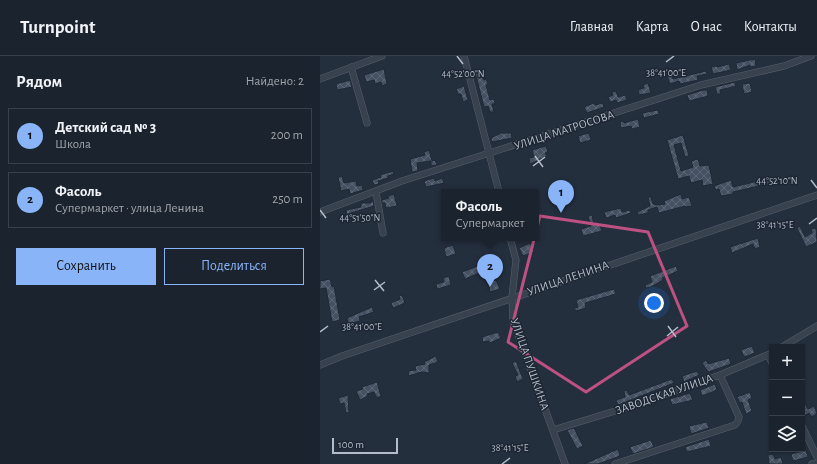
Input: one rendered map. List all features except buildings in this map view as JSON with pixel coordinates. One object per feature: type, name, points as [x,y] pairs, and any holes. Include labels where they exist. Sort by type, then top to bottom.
[{"type":"street","points":[[320,79],[382,56]]},
{"type":"street","points":[[464,56],[498,189]]},
{"type":"street","name":"УЛИЦА МАТРОСОВА","points":[[320,212],[402,182],[701,85],[784,66],[811,56]]},
{"type":"street","points":[[351,67],[367,123]]},
{"type":"street","points":[[376,192],[383,233]]},
{"type":"street","name":"УЛИЦА ЛЕНИНА","points":[[320,366],[342,356],[512,297],[817,195]]},
{"type":"street","name":"УЛИЦА ПУШКИНА","points":[[511,241],[516,260],[512,297],[513,321],[554,430],[565,464]]},
{"type":"street","points":[[787,344],[817,326]]},
{"type":"street","name":"ЗАВОДСКАЯ УЛИЦА","points":[[554,430],[638,404],[720,375],[769,354]]},
{"type":"street","points":[[615,464],[735,425],[738,422],[739,417],[720,375]]},
{"type":"street","points":[[805,432],[817,457]]},
{"type":"street","points":[[812,464],[817,463]]},
{"type":"highlighted area","points":[[540,216],[648,232],[687,326],[586,392],[508,342]]},
{"type":"place","name":"Детский сад № 3","points":[[561,213]]},
{"type":"place","name":"Фасоль","points":[[490,287]]}]
